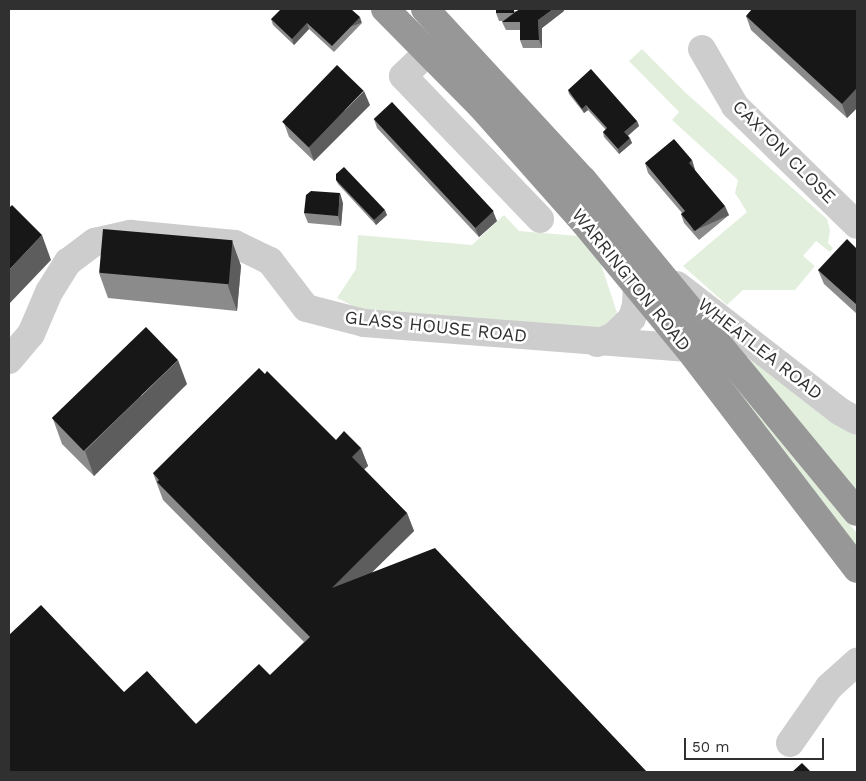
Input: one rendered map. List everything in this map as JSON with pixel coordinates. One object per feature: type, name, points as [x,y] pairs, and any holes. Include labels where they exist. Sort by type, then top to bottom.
[{"type":"highway","name":"WARRINGTON ROAD","points":[[385,9],[429,51],[540,170],[688,348],[857,569]]},
{"type":"highway","name":"WARRINGTON ROAD","points":[[425,9],[530,118],[664,274],[857,512]]},
{"type":"street","name":"CAXTON CLOSE","points":[[702,49],[735,106],[857,226]]},
{"type":"street","points":[[429,51],[403,76],[526,213]]},
{"type":"street","name":"GLASS HOUSE ROAD","points":[[9,360],[31,334],[49,292],[68,262],[95,242],[132,234],[236,244],[270,261],[306,308],[364,323],[597,343],[688,348]]},
{"type":"street","name":"WHEATLEA ROAD","points":[[664,274],[841,412],[857,421]]},
{"type":"street","points":[[597,343],[614,336],[632,318],[636,304],[637,286]]},
{"type":"street","points":[[790,743],[829,687],[857,662]]},
{"type":"green space","points":[[642,49],[687,94],[827,219],[830,230],[828,243],[833,248],[830,252],[816,241],[803,256],[815,266],[795,290],[743,290],[727,305],[683,266],[747,212],[735,193],[738,180],[672,120],[679,112],[629,61]]},
{"type":"green space","points":[[523,130],[857,533],[857,561]]},
{"type":"green space","points":[[504,215],[519,231],[579,236],[600,261],[619,319],[593,332],[381,315],[357,308],[337,298],[356,269],[358,235],[472,245]]},
{"type":"green space","points":[[753,354],[857,436],[857,492],[748,360]]},
{"type":"building","points":[[281,9],[351,9],[360,17],[332,46],[307,23],[292,39],[271,19]]},
{"type":"building","points":[[496,9],[514,9],[514,13],[496,13]]},
{"type":"building","points":[[520,9],[553,9],[538,20],[539,40],[520,40],[520,22],[502,22]]},
{"type":"building","points":[[752,9],[857,9],[857,88],[842,104],[746,16]]},
{"type":"building","points":[[337,65],[364,91],[309,148],[282,122]]},
{"type":"building","points":[[591,69],[637,121],[624,132],[630,138],[618,149],[603,132],[607,128],[586,105],[582,109],[568,90]]},
{"type":"building","points":[[392,102],[494,211],[475,228],[374,119]]},
{"type":"building","points":[[674,139],[692,160],[689,163],[725,206],[695,231],[681,214],[685,211],[645,163]]},
{"type":"building","points":[[344,167],[385,210],[374,220],[336,180],[336,174]]},
{"type":"building","points":[[311,191],[340,193],[338,216],[304,213],[306,195]]},
{"type":"building","points":[[12,205],[42,235],[9,270],[9,208]]},
{"type":"building","points":[[103,229],[233,240],[229,284],[99,273]]},
{"type":"building","points":[[847,239],[857,249],[857,305],[818,270]]},
{"type":"building","points":[[146,327],[178,360],[84,451],[52,418]]},
{"type":"building","points":[[259,368],[265,374],[267,371],[336,440],[344,431],[361,448],[352,457],[407,513],[332,588],[435,548],[647,772],[9,772],[9,635],[41,605],[124,692],[147,671],[196,724],[259,664],[270,675],[310,637],[157,482],[159,480],[153,473]]},
{"type":"building","points":[[802,763],[811,772],[792,772]]}]
